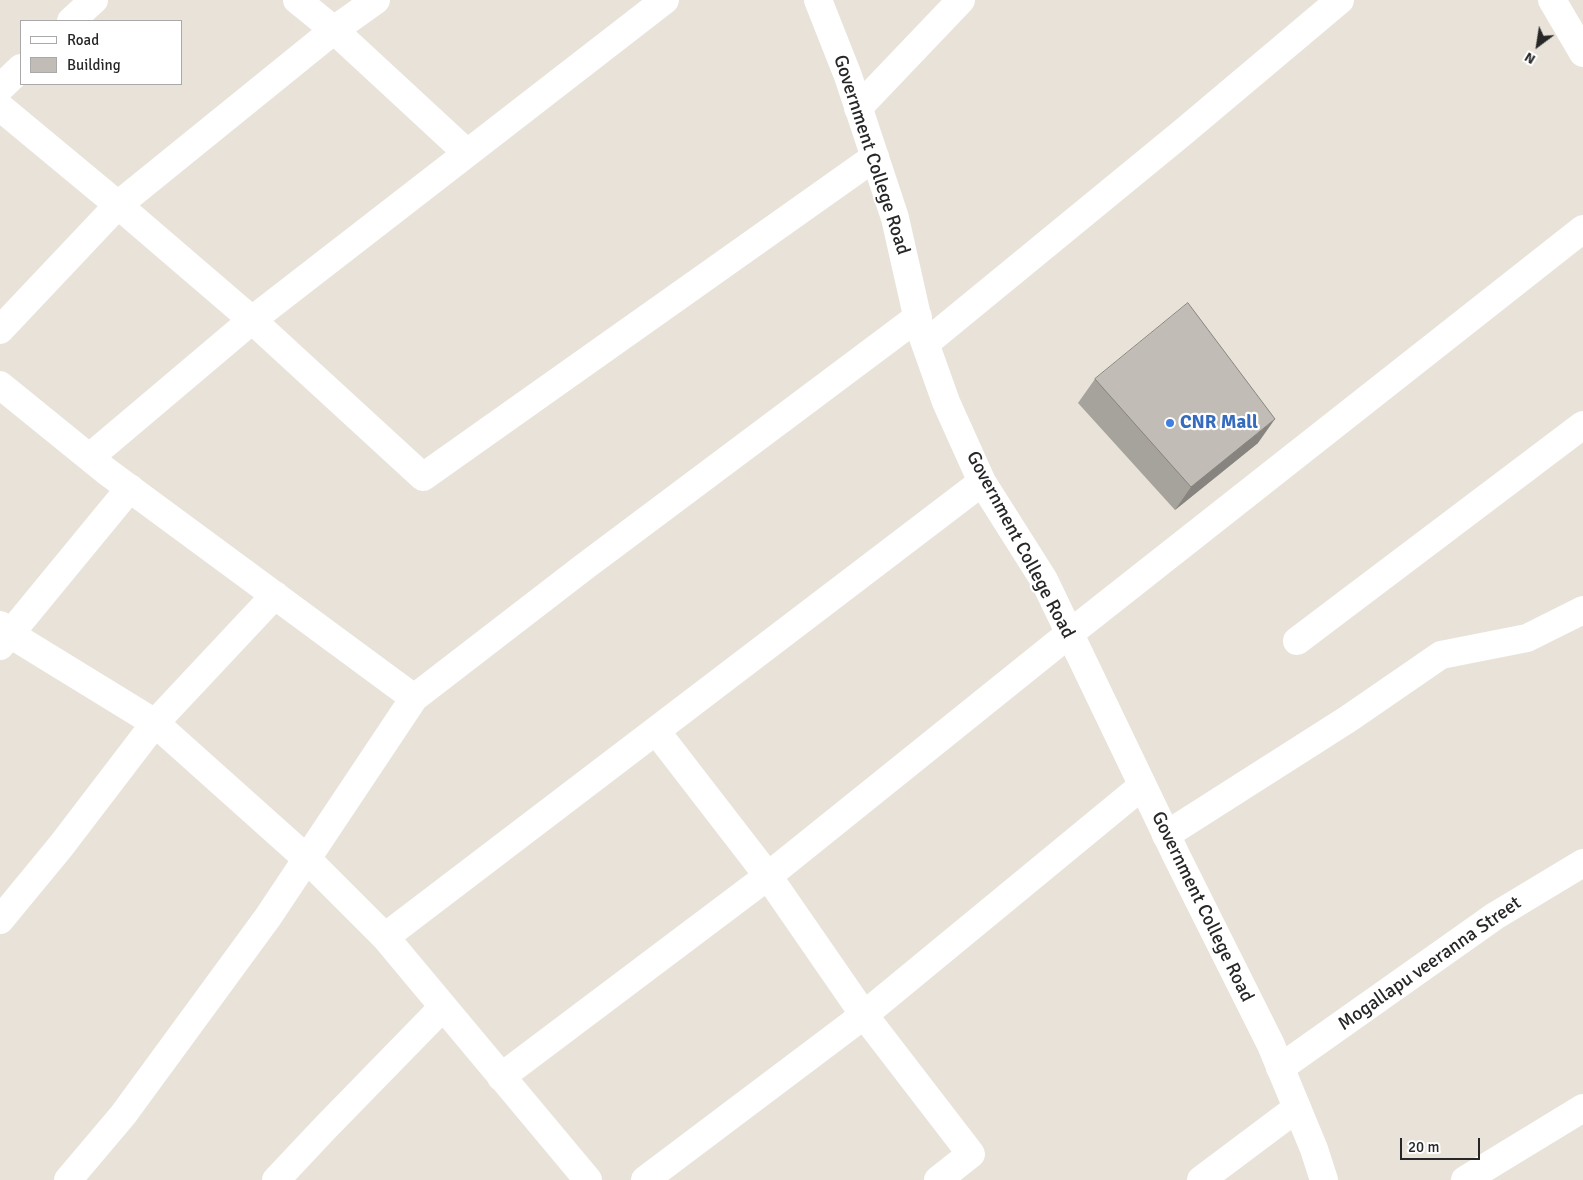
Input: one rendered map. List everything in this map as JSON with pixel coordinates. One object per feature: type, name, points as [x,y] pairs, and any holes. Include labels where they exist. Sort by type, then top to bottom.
[{"type":"street","points":[[72,20],[94,0]]},
{"type":"street","points":[[297,0],[334,30],[467,153]]},
{"type":"street","points":[[0,330],[118,205],[334,30],[376,0]]},
{"type":"street","points":[[90,457],[252,320],[665,0]]},
{"type":"street","name":"Government College Road","points":[[818,0],[848,76],[895,218],[918,316],[946,402],[982,482],[1044,580],[1142,786],[1271,1045],[1314,1149],[1324,1180]]},
{"type":"street","points":[[858,108],[961,0]]},
{"type":"street","points":[[926,343],[1182,133],[1340,0]]},
{"type":"street","points":[[1552,0],[1579,35]]},
{"type":"street","points":[[0,88],[20,69]]},
{"type":"street","points":[[0,107],[252,320],[423,477],[875,157]]},
{"type":"street","points":[[501,1077],[768,876],[1069,634],[1583,229]]},
{"type":"street","points":[[68,1180],[123,1115],[268,917],[414,698],[584,567],[918,316]]},
{"type":"street","points":[[0,384],[130,488],[414,698]]},
{"type":"street","points":[[1297,641],[1583,425]]},
{"type":"street","points":[[385,937],[982,482]]},
{"type":"street","points":[[130,488],[3,635],[155,723],[307,859],[385,937],[588,1180]]},
{"type":"street","points":[[0,920],[62,846],[155,723],[275,596]]},
{"type":"street","points":[[1166,835],[1348,719],[1441,655],[1527,638],[1583,610]]},
{"type":"street","points":[[656,730],[768,876],[864,1015],[971,1154],[938,1180]]},
{"type":"street","points":[[645,1180],[864,1015],[1142,786]]},
{"type":"street","name":"Mogallapu veeranna Street","points":[[1280,1068],[1495,916],[1583,863]]},
{"type":"street","points":[[276,1180],[443,1007]]},
{"type":"street","points":[[1201,1180],[1297,1108]]},
{"type":"street","points":[[1464,1180],[1583,1108]]},
{"type":"building","name":"CNR Mall","points":[[1188,303],[1275,419],[1191,487],[1095,379]]},
{"type":"place","name":"CNR Mall","points":[[1170,423]]}]
